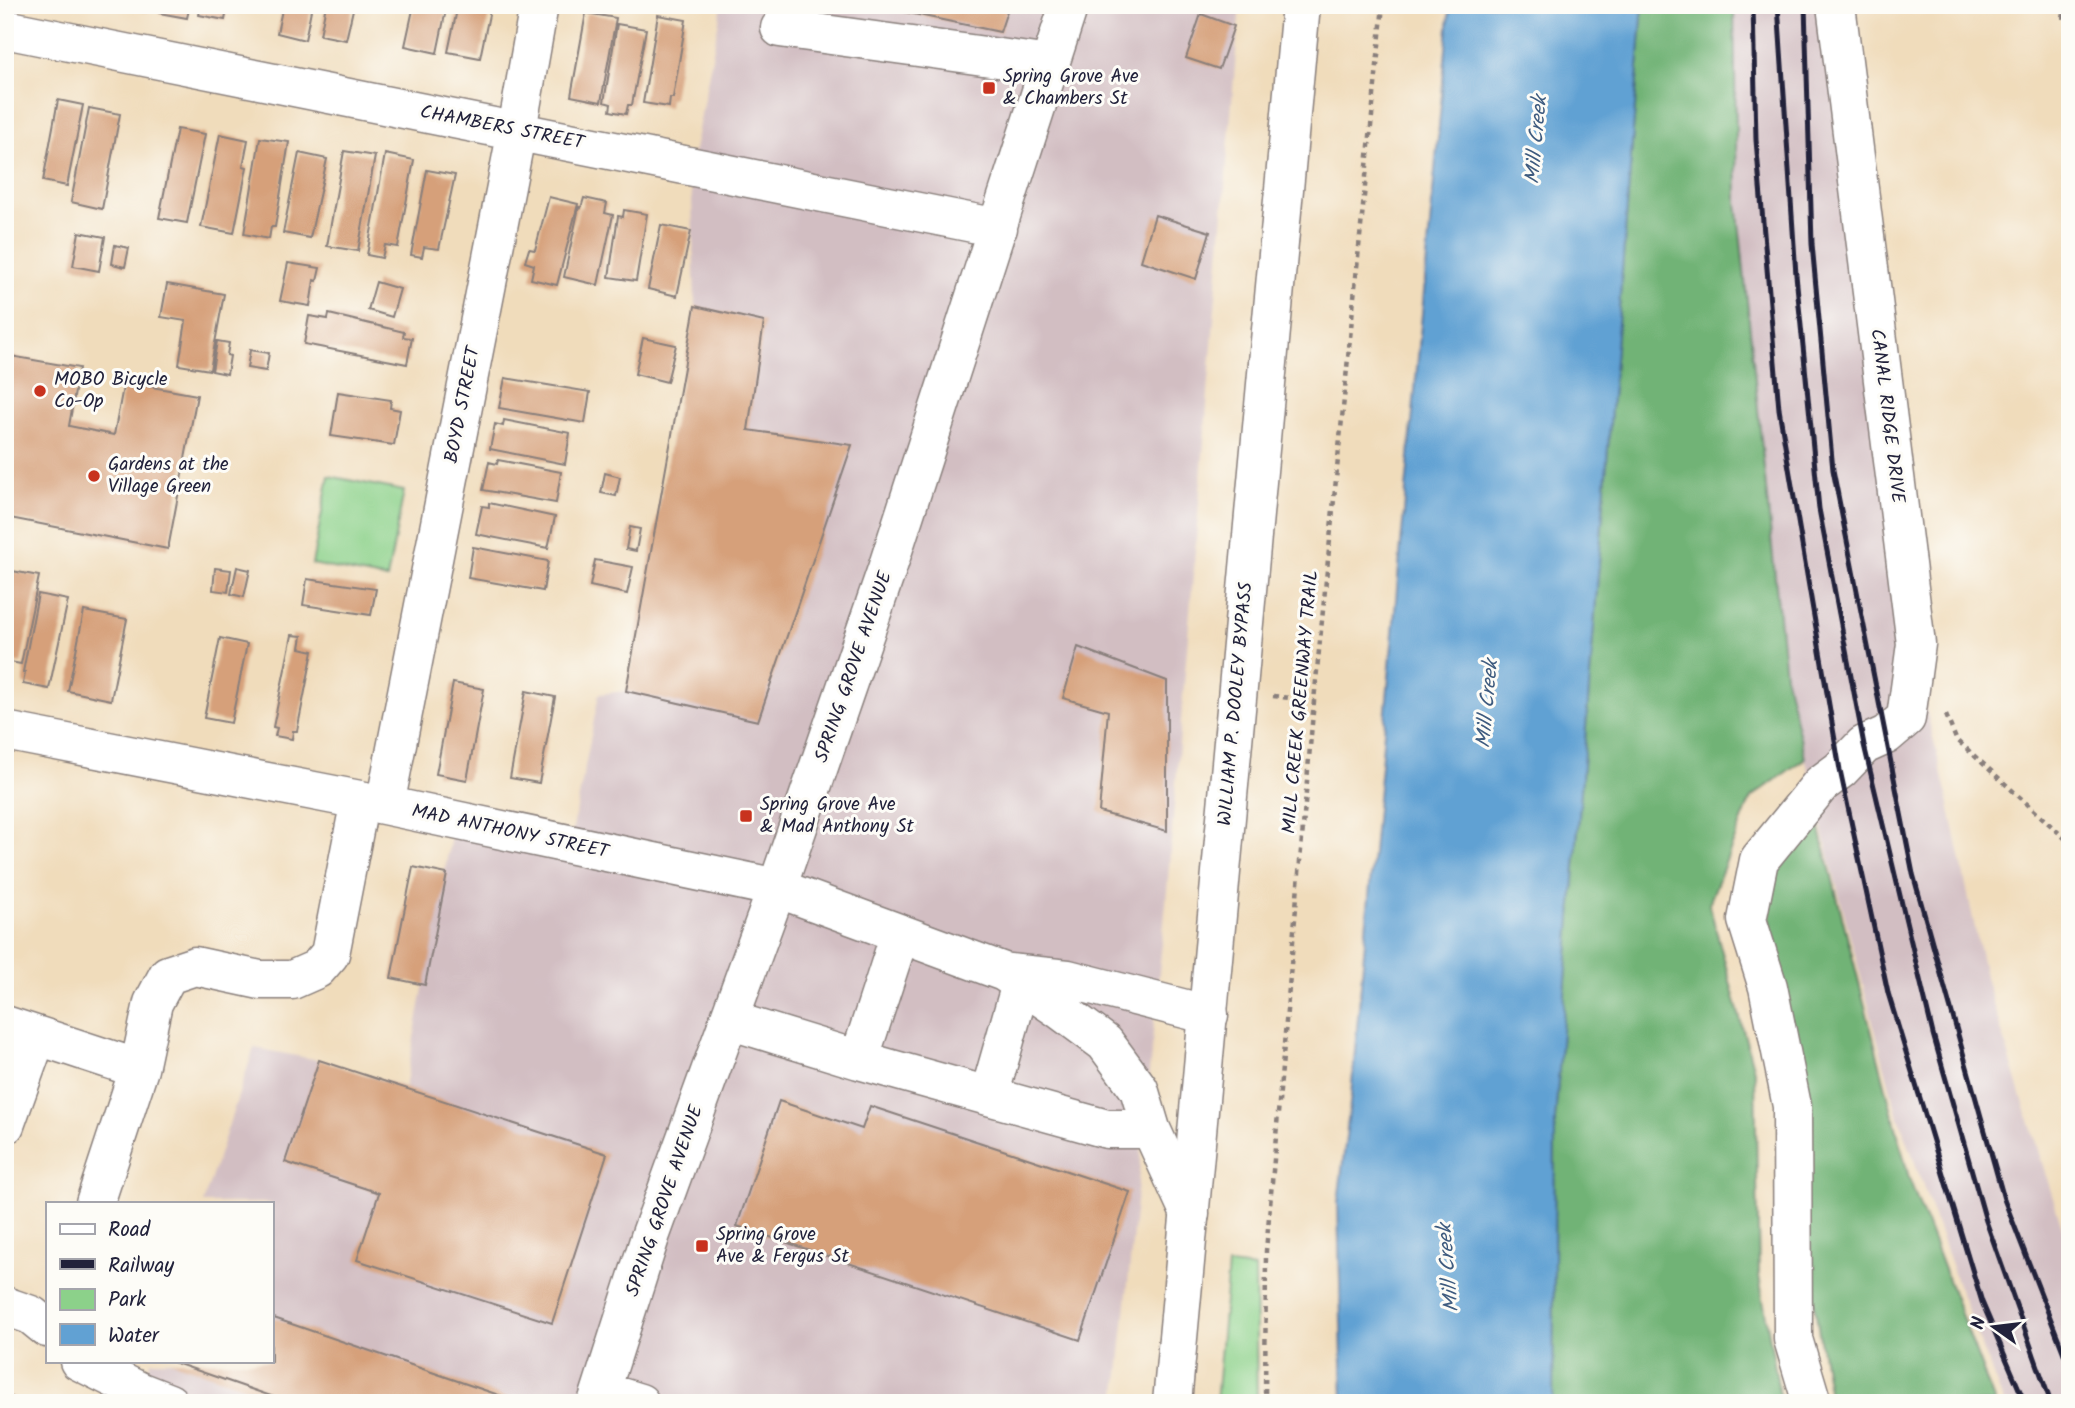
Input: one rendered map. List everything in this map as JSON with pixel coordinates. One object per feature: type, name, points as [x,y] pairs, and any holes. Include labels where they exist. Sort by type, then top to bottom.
[{"type":"street","points":[[5,21],[8,5]]},
{"type":"street","name":"BOYD STREET","points":[[139,1069],[153,1003],[168,975],[195,966],[261,980],[292,980],[317,970],[330,954],[372,803],[517,130],[539,5]]},
{"type":"street","name":"SPRING GROVE AVENUE","points":[[599,1397],[651,1234],[777,888],[887,569],[1069,5]]},
{"type":"street","name":"WILLIAM P. DOOLEY BYPASS","points":[[1172,1403],[1301,5]]},
{"type":"street","name":"CANAL RIDGE DRIVE","points":[[1812,1403],[1793,1339],[1791,1106],[1768,987],[1747,919],[1759,860],[1821,784],[1840,770],[1864,744],[1886,736],[1906,718],[1916,644],[1836,5]]},
{"type":"street","points":[[780,28],[1050,65]]},
{"type":"street","name":"CHAMBERS STREET","points":[[5,29],[998,228]]},
{"type":"street","name":"MAD ANTHONY STREET","points":[[5,732],[372,803],[777,888],[1012,978],[1105,1043],[1139,1089],[1151,1129],[1190,1214]]},
{"type":"street","points":[[859,1060],[900,934]]},
{"type":"street","points":[[989,1096],[1012,978]]},
{"type":"street","name":"MAD ANTHONY STREET","points":[[1012,978],[1068,979],[1209,1015]]},
{"type":"street","points":[[729,1020],[859,1060],[1107,1129],[1151,1129]]},
{"type":"street","points":[[5,1125],[21,1030],[139,1069],[95,1202]]},
{"type":"street","points":[[5,1306],[32,1315],[46,1327]]},
{"type":"street","points":[[81,1362],[169,1403]]},
{"type":"street","points":[[599,1397],[639,1403]]},
{"type":"path","name":"MILL CREEK GREENWAY TRAIL","points":[[1265,1403],[1266,1251],[1314,701],[1383,5]]},
{"type":"path","points":[[2058,5],[2070,30]]},
{"type":"path","points":[[1941,703],[1956,739],[2070,844]]},
{"type":"shaded area","points":[[722,5],[1240,5],[1166,903],[1116,1403],[169,1403],[141,1392],[151,1362],[273,1362],[273,1202],[203,1202],[254,1048],[319,1060],[405,1087],[454,820],[570,844],[599,694],[626,691],[695,306],[691,166]]},
{"type":"shaded area","points":[[1734,5],[1838,5],[1894,576],[1949,804],[1986,981],[2070,1253],[2070,1403],[2004,1403],[1962,1296],[1896,1109],[1831,864],[1785,675],[1737,202]]},
{"type":"green space","points":[[1643,5],[1734,5],[1737,202],[1785,675],[1805,758],[1751,798],[1709,904],[1755,1074],[1759,1276],[1781,1403],[1553,1403],[1555,1120]]},
{"type":"green space","points":[[329,476],[404,491],[387,579],[312,564]]},
{"type":"green space","points":[[1818,822],[1909,1178],[1995,1403],[1830,1403],[1808,1263],[1769,936],[1772,863]]},
{"type":"green space","points":[[1228,1265],[1255,1268],[1257,1403],[1216,1403]]},
{"type":"water","name":"Mill Creek","points":[[1450,5],[1643,5],[1555,1120],[1553,1403],[1343,1403],[1338,1203],[1351,1095]]},
{"type":"building","points":[[117,5],[147,5],[146,12]]},
{"type":"building","points":[[160,5],[190,5],[187,18],[159,13]]},
{"type":"building","points":[[201,5],[228,5],[225,20],[199,15]]},
{"type":"building","points":[[283,5],[312,5],[305,40],[277,33]]},
{"type":"building","points":[[326,5],[354,5],[346,40],[320,35]]},
{"type":"building","points":[[414,5],[447,5],[437,53],[405,46]]},
{"type":"building","points":[[458,5],[491,5],[480,58],[448,52]]},
{"type":"building","points":[[871,5],[1009,5],[1000,32]]},
{"type":"building","points":[[586,13],[616,18],[601,102],[571,96]]},
{"type":"building","points":[[1201,14],[1234,26],[1219,69],[1186,58]]},
{"type":"building","points":[[658,15],[686,20],[673,98],[670,98],[669,107],[643,103]]},
{"type":"building","points":[[617,24],[646,29],[632,105],[628,105],[626,114],[610,111],[611,104],[604,102]]},
{"type":"building","points":[[58,100],[83,105],[67,186],[43,181]]},
{"type":"building","points":[[89,108],[120,114],[102,209],[71,202]]},
{"type":"building","points":[[177,129],[205,134],[187,223],[159,218]]},
{"type":"building","points":[[220,134],[248,140],[243,166],[247,167],[234,233],[201,227]]},
{"type":"building","points":[[260,138],[289,142],[275,227],[271,227],[269,239],[244,234]]},
{"type":"building","points":[[344,151],[375,156],[358,251],[327,246]]},
{"type":"building","points":[[299,153],[327,159],[310,238],[283,233]]},
{"type":"building","points":[[385,154],[414,160],[398,247],[385,245],[382,258],[367,255]]},
{"type":"building","points":[[427,170],[455,175],[439,249],[424,247],[422,257],[411,255]]},
{"type":"building","points":[[549,197],[578,204],[557,285],[531,279],[534,265],[525,262],[529,249],[535,250]]},
{"type":"building","points":[[584,198],[607,203],[605,213],[613,215],[598,285],[564,277],[579,207],[581,208]]},
{"type":"building","points":[[624,210],[647,214],[636,281],[609,277],[618,216],[623,217]]},
{"type":"building","points":[[1155,215],[1210,232],[1196,279],[1141,261]]},
{"type":"building","points":[[661,225],[691,231],[677,296],[648,289]]},
{"type":"building","points":[[79,232],[105,237],[99,271],[73,266]]},
{"type":"building","points":[[115,245],[129,248],[125,267],[112,264]]},
{"type":"building","points":[[288,263],[320,268],[317,281],[314,280],[310,306],[280,301]]},
{"type":"building","points":[[376,282],[400,289],[392,317],[368,310]]},
{"type":"building","points":[[167,284],[224,294],[210,370],[179,365],[186,321],[161,317]]},
{"type":"building","points":[[695,306],[764,322],[748,430],[852,445],[758,721],[626,691]]},
{"type":"building","points":[[329,314],[404,332],[403,337],[412,338],[407,364],[304,344],[309,316],[328,319]]},
{"type":"building","points":[[643,338],[676,345],[667,382],[635,374]]},
{"type":"building","points":[[217,341],[229,343],[227,374],[212,371]]},
{"type":"building","points":[[250,350],[269,353],[266,371],[247,368]]},
{"type":"building","name":"Gardens at the Village Green","points":[[5,355],[79,368],[69,426],[114,435],[124,382],[197,395],[168,549],[5,517]]},
{"type":"building","points":[[505,378],[590,392],[585,423],[499,408]]},
{"type":"building","points":[[338,392],[391,400],[390,408],[400,410],[394,445],[331,436]]},
{"type":"building","points":[[504,420],[570,433],[565,464],[490,449],[495,424],[503,426]]},
{"type":"building","points":[[498,460],[561,472],[556,503],[483,490],[489,462],[497,464]]},
{"type":"building","points":[[605,473],[620,477],[616,496],[601,493]]},
{"type":"building","points":[[489,503],[555,517],[548,548],[476,534],[482,506],[489,507]]},
{"type":"building","points":[[630,527],[640,529],[636,551],[626,549]]},
{"type":"building","points":[[473,547],[548,561],[543,591],[468,578]]},
{"type":"building","points":[[595,560],[633,567],[627,594],[590,586]]},
{"type":"building","points":[[237,567],[250,570],[244,597],[231,594]]},
{"type":"building","points":[[215,568],[231,570],[228,592],[213,590]]},
{"type":"building","points":[[7,570],[39,576],[21,664],[5,661]]},
{"type":"building","points":[[307,579],[376,589],[371,615],[303,605]]},
{"type":"building","points":[[38,594],[68,600],[49,689],[23,684]]},
{"type":"building","points":[[84,611],[127,619],[111,700],[68,691]]},
{"type":"building","points":[[292,635],[302,636],[300,648],[313,651],[297,731],[293,731],[292,739],[275,736],[277,728],[273,727]]},
{"type":"building","points":[[220,638],[247,644],[231,723],[204,718]]},
{"type":"building","points":[[1078,647],[1167,681],[1167,831],[1099,812],[1108,711],[1063,698]]},
{"type":"building","points":[[453,683],[484,689],[467,780],[436,774]]},
{"type":"building","points":[[526,691],[555,697],[539,783],[510,778]]},
{"type":"building","points":[[413,867],[447,874],[425,985],[391,978]]},
{"type":"building","points":[[319,1060],[607,1154],[552,1323],[357,1260],[379,1193],[285,1162]]},
{"type":"building","points":[[779,1101],[862,1129],[870,1106],[1130,1192],[1080,1340],[737,1226]]},
{"type":"building","points":[[273,1318],[519,1402],[519,1403],[291,1403],[173,1362],[273,1362]]},
{"type":"building","points":[[5,1395],[26,1402],[26,1403],[5,1403]]},
{"type":"railway","points":[[1753,5],[1756,140],[1779,409],[1840,770],[1888,993],[1982,1302],[2025,1403]]},
{"type":"railway","points":[[1778,5],[1796,275],[1819,509],[1864,745],[1933,1034],[1986,1221],[2051,1403]]},
{"type":"railway","points":[[1805,5],[1812,244],[1833,470],[1913,874],[2004,1199],[2070,1369]]},
{"type":"place","name":"Spring Grove Ave & Chambers St","points":[[989,88]]},
{"type":"place","name":"MOBO Bicycle Co-Op","points":[[40,391]]},
{"type":"place","name":"Gardens at the Village Green","points":[[94,476]]},
{"type":"place","name":"Spring Grove Ave & Mad Anthony St","points":[[746,816]]},
{"type":"place","name":"Spring Grove Ave & Fergus St","points":[[702,1246]]}]
